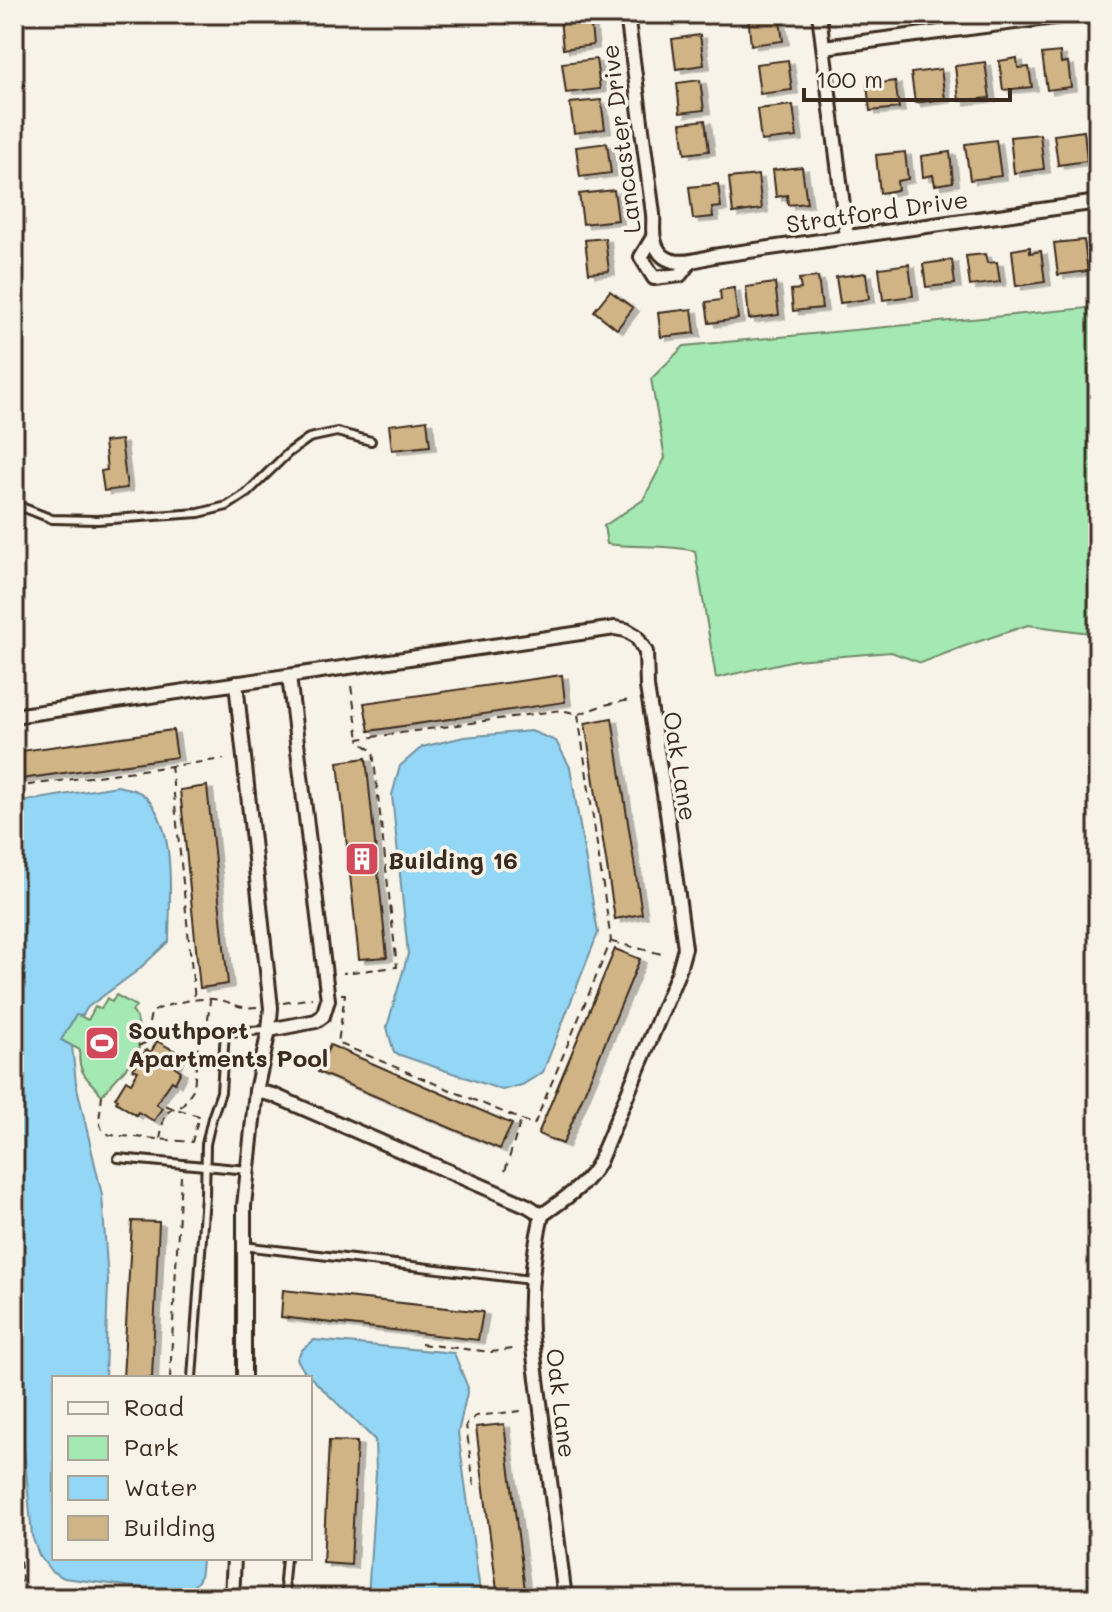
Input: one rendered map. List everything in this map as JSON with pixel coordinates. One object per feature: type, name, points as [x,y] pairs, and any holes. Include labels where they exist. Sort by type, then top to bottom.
[{"type":"street","name":"Lancaster Drive","points":[[627,14],[653,214],[653,237],[664,256]]},
{"type":"street","points":[[819,14],[847,237]]},
{"type":"street","points":[[824,47],[1077,14]]},
{"type":"street","name":"Stratford Drive","points":[[664,256],[672,261],[690,262],[713,256],[1098,202]]},
{"type":"street","points":[[653,237],[641,257],[654,278],[680,275],[690,262]]},
{"type":"street","name":"Oak Lane","points":[[14,716],[615,628],[636,636],[646,652],[647,687],[685,948],[594,1172],[574,1192],[542,1215],[531,1280],[531,1332],[565,1598]]},
{"type":"street","points":[[269,1030],[316,1021],[323,1016],[328,1000],[289,676]]},
{"type":"street","points":[[236,683],[270,1006],[269,1030],[256,1091],[244,1206],[244,1376]]},
{"type":"street","points":[[256,1091],[273,1095],[528,1206],[542,1215]]},
{"type":"street","points":[[232,1598],[234,1560]]},
{"type":"lane","points":[[14,504],[52,519],[97,520],[199,513],[227,506],[247,493],[288,453],[309,438],[337,432],[371,441]]},
{"type":"lane","points":[[192,1376],[206,1144],[221,1092],[225,1032],[269,1030]]},
{"type":"lane","points":[[118,1158],[248,1170]]},
{"type":"lane","points":[[243,1246],[531,1280]]},
{"type":"lane","points":[[286,1560],[286,1598]]},
{"type":"path","points":[[343,973],[397,967],[373,751],[360,742],[351,686]]},
{"type":"path","points":[[359,739],[561,710],[578,714],[629,700]]},
{"type":"path","points":[[345,994],[338,1043],[534,1125],[611,941],[578,714]]},
{"type":"path","points":[[14,787],[224,759]]},
{"type":"path","points":[[171,765],[195,1000]]},
{"type":"path","points":[[611,941],[662,954]]},
{"type":"path","points":[[278,1004],[316,997]]},
{"type":"path","points":[[208,1019],[210,999]]},
{"type":"path","points":[[138,1046],[145,1043],[151,1013],[160,1008],[210,999],[240,1008],[263,1007]]},
{"type":"path","points":[[160,1140],[166,1113],[182,1106],[194,1088],[199,1035]]},
{"type":"path","points":[[102,1095],[99,1121],[102,1130],[110,1135],[192,1142],[199,1116],[163,1105]]},
{"type":"path","points":[[505,1171],[521,1119]]},
{"type":"path","points":[[170,1376],[181,1173]]},
{"type":"path","points":[[421,1344],[491,1352],[513,1349]]},
{"type":"path","points":[[474,1486],[466,1425],[476,1416],[521,1411]]},
{"type":"path","points":[[14,1505],[24,1597],[36,1597],[47,1590],[118,1598]]},
{"type":"green space","points":[[1098,307],[1098,634],[1028,625],[921,663],[891,652],[795,660],[716,678],[695,551],[607,544],[604,526],[643,500],[665,458],[651,379],[684,346]]},
{"type":"green space","name":"Southport Apartments Pool","points":[[116,995],[136,1006],[132,1011],[139,1027],[140,1052],[102,1095],[82,1070],[80,1050],[61,1040],[76,1014],[88,1020],[95,1007],[101,1009],[107,998],[112,1002]]},
{"type":"water","points":[[531,731],[556,741],[570,767],[598,933],[543,1072],[522,1085],[502,1090],[394,1053],[387,1027],[408,954],[392,795],[400,766],[422,747],[464,737]]},
{"type":"water","points":[[117,786],[141,793],[153,806],[167,841],[169,941],[137,971],[88,1007],[82,1016],[76,1015],[61,1040],[72,1046],[76,1083],[102,1195],[108,1281],[105,1376],[52,1376],[52,1560],[202,1560],[198,1580],[180,1593],[64,1578],[51,1571],[39,1555],[32,1536],[23,1437],[18,1268],[14,1254],[14,803]]},
{"type":"water","points":[[314,1340],[454,1353],[468,1388],[458,1433],[481,1598],[368,1598],[376,1473],[375,1440],[304,1371],[297,1359]]},
{"type":"building","points":[[666,14],[702,14],[703,18],[667,22]]},
{"type":"building","points":[[779,14],[783,41],[751,45],[748,15]]},
{"type":"building","points":[[590,16],[593,45],[563,49],[560,19]]},
{"type":"building","points":[[700,35],[704,65],[676,69],[672,39]]},
{"type":"building","points":[[1060,52],[1061,63],[1068,62],[1071,87],[1047,90],[1042,54]]},
{"type":"building","points":[[1017,58],[1018,68],[1029,67],[1032,87],[1003,90],[999,61]]},
{"type":"building","points":[[596,59],[600,89],[566,93],[562,63]]},
{"type":"building","points":[[788,60],[792,90],[760,94],[756,64]]},
{"type":"building","points":[[985,62],[990,98],[959,101],[955,66]]},
{"type":"building","points":[[1098,63],[1098,84],[1093,84],[1090,64]]},
{"type":"building","points":[[941,69],[945,99],[915,103],[911,73]]},
{"type":"building","points":[[700,80],[704,110],[680,113],[677,83]]},
{"type":"building","points":[[895,81],[899,108],[870,111],[867,85]]},
{"type":"building","points":[[601,100],[605,129],[574,133],[570,103]]},
{"type":"building","points":[[793,105],[797,137],[761,141],[757,109]]},
{"type":"building","points":[[705,120],[709,151],[685,154],[681,123]]},
{"type":"building","points":[[1084,131],[1087,161],[1058,165],[1054,135]]},
{"type":"building","points":[[1040,134],[1044,169],[1014,173],[1010,137]]},
{"type":"building","points":[[996,140],[1001,176],[970,180],[965,144]]},
{"type":"building","points":[[607,143],[611,173],[580,177],[576,147]]},
{"type":"building","points":[[905,152],[908,179],[897,181],[898,190],[880,193],[876,155]]},
{"type":"building","points":[[950,152],[953,182],[935,185],[933,175],[923,177],[921,156]]},
{"type":"building","points":[[802,167],[807,203],[788,205],[787,195],[776,197],[773,170]]},
{"type":"building","points":[[758,175],[762,209],[733,213],[729,178]]},
{"type":"building","points":[[718,184],[721,207],[712,208],[713,217],[693,219],[689,187]]},
{"type":"building","points":[[614,190],[618,220],[583,224],[579,194]]},
{"type":"building","points":[[605,238],[609,271],[589,273],[585,240]]},
{"type":"building","points":[[1084,240],[1088,271],[1058,275],[1054,243]]},
{"type":"building","points":[[1030,247],[1030,253],[1041,251],[1045,282],[1016,286],[1012,250]]},
{"type":"building","points":[[985,254],[987,263],[997,262],[1000,282],[970,286],[966,256]]},
{"type":"building","points":[[952,260],[955,284],[926,287],[923,264]]},
{"type":"building","points":[[909,264],[913,296],[883,300],[879,268]]},
{"type":"building","points":[[866,273],[869,299],[840,303],[836,277]]},
{"type":"building","points":[[818,277],[822,308],[793,311],[791,290],[801,289],[799,279]]},
{"type":"building","points":[[775,283],[779,315],[749,319],[746,287]]},
{"type":"building","points":[[734,288],[738,319],[709,323],[706,302],[721,300],[720,290]]},
{"type":"building","points":[[610,291],[633,308],[617,329],[594,311]]},
{"type":"building","points":[[692,309],[695,333],[661,337],[658,313]]},
{"type":"building","points":[[427,420],[430,446],[392,450],[389,425]]},
{"type":"building","points":[[121,440],[127,488],[104,491],[101,471],[107,470],[104,442]]},
{"type":"building","points":[[562,675],[565,702],[369,731],[364,703]]},
{"type":"building","points":[[612,718],[642,914],[615,919],[585,723]]},
{"type":"building","points":[[173,730],[177,757],[14,780],[14,752]]},
{"type":"building","name":"Building 16","points":[[366,758],[387,957],[359,959],[338,762]]},
{"type":"building","points":[[207,786],[228,984],[200,988],[180,790]]},
{"type":"building","points":[[615,949],[640,959],[563,1144],[538,1134]]},
{"type":"building","points":[[157,1041],[180,1054],[174,1066],[181,1071],[175,1083],[172,1081],[156,1104],[162,1108],[154,1121],[138,1112],[136,1115],[116,1102],[118,1100],[115,1098],[126,1080],[131,1083],[138,1071],[133,1069],[146,1050],[151,1052]]},
{"type":"building","points":[[330,1045],[512,1124],[500,1149],[318,1072]]},
{"type":"building","points":[[132,1221],[159,1222],[152,1376],[123,1376]]},
{"type":"building","points":[[283,1290],[483,1312],[478,1340],[281,1317]]},
{"type":"building","points":[[504,1424],[526,1598],[498,1598],[476,1427]]},
{"type":"building","points":[[329,1441],[357,1442],[351,1565],[323,1563]]},
{"type":"place","name":"Building 16","points":[[362,859]]},
{"type":"place","name":"Southport Apartments Pool","points":[[102,1043]]}]
